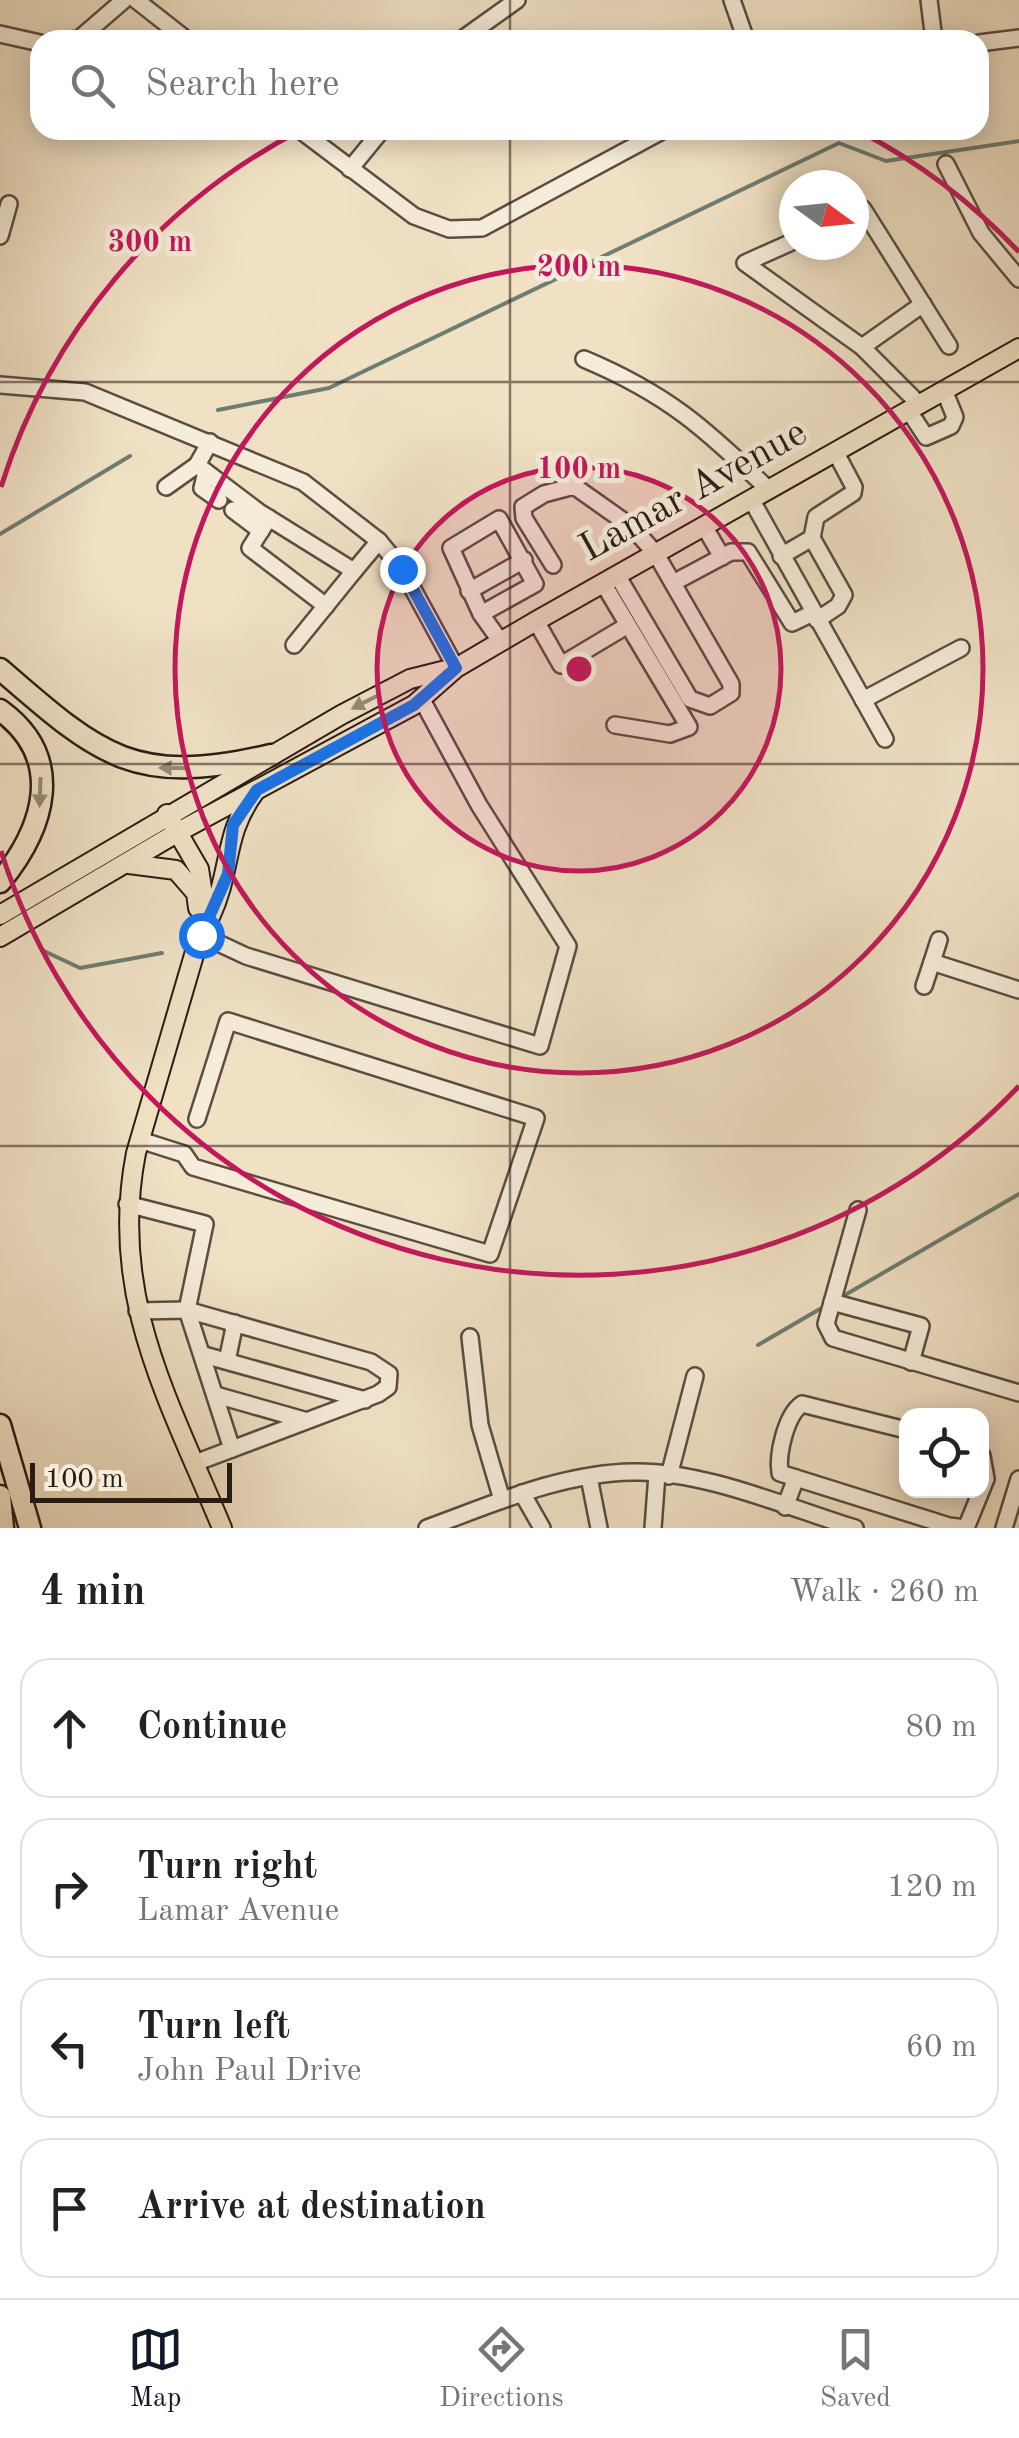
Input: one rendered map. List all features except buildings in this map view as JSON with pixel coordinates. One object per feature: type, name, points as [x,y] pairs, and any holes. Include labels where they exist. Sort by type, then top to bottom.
[{"type":"highway","points":[[0,669],[83,740],[136,764],[186,768],[271,756]]},
{"type":"highway","points":[[0,710],[27,734],[36,752],[42,788],[32,836],[0,882]]},
{"type":"highway","points":[[0,1425],[30,1528]]},
{"type":"highway","points":[[0,1496],[3,1528]]},
{"type":"main road","name":"Lamar Avenue","points":[[0,938],[180,831],[421,698],[456,668],[1019,348]]},
{"type":"main road","name":"Lamar Avenue","points":[[0,914],[167,814],[410,679],[456,668]]},
{"type":"main road","points":[[222,1528],[137,1310],[128,1265],[128,1204],[140,1140],[201,935],[228,874],[233,825],[257,790]]},
{"type":"main road","points":[[167,814],[180,831],[204,884],[201,935]]},
{"type":"main road","points":[[124,864],[164,866],[188,879],[196,893],[201,935]]},
{"type":"street","points":[[89,30],[124,0]]},
{"type":"street","points":[[136,0],[174,30]]},
{"type":"street","points":[[475,30],[518,0]]},
{"type":"street","points":[[732,0],[742,30]]},
{"type":"street","points":[[930,0],[933,30]]},
{"type":"street","points":[[0,34],[30,42]]},
{"type":"street","points":[[989,42],[1019,38]]},
{"type":"street","points":[[313,140],[414,216],[449,230],[482,228],[645,140]]},
{"type":"street","points":[[350,169],[374,140]]},
{"type":"street","points":[[946,164],[981,232],[1019,279]]},
{"type":"street","points":[[0,236],[9,204]]},
{"type":"street","points":[[869,217],[949,346]]},
{"type":"street","points":[[779,248],[746,264],[862,347],[914,408],[926,438],[951,426],[955,417],[944,390]]},
{"type":"street","points":[[862,347],[923,304]]},
{"type":"street","points":[[584,359],[644,385],[708,430],[769,490]]},
{"type":"street","points":[[0,385],[85,392],[125,405],[303,482],[339,505],[379,541],[402,569],[456,668]]},
{"type":"street","points":[[210,442],[202,469],[202,488],[218,500]]},
{"type":"street","points":[[673,583],[722,556],[748,552],[792,623],[838,606],[844,596],[812,538],[816,517],[853,493],[854,487],[836,453]]},
{"type":"street","points":[[166,487],[202,469]]},
{"type":"street","points":[[202,469],[265,524]]},
{"type":"street","points":[[553,565],[524,518],[523,507],[562,487],[583,488],[632,527],[656,554],[731,684],[731,693],[710,706],[690,698],[610,579]]},
{"type":"street","points":[[750,500],[885,740]]},
{"type":"street","points":[[233,510],[354,570]]},
{"type":"street","points":[[501,642],[469,591],[451,548],[498,519],[535,584],[541,619],[561,665],[628,625]]},
{"type":"street","points":[[265,524],[250,548],[326,606]]},
{"type":"street","points":[[704,526],[722,556]]},
{"type":"street","points":[[781,556],[812,538]]},
{"type":"street","points":[[294,645],[379,541]]},
{"type":"street","points":[[482,614],[495,592],[511,582],[524,560]]},
{"type":"street","points":[[610,579],[628,625],[688,727],[670,734],[616,725]]},
{"type":"street","points":[[469,591],[495,592],[511,582],[535,584]]},
{"type":"street","points":[[862,700],[961,648]]},
{"type":"street","points":[[201,935],[246,956],[540,1046],[568,946],[479,805],[421,698]]},
{"type":"street","points":[[924,986],[939,940]]},
{"type":"street","points":[[932,962],[1019,990]]},
{"type":"street","points":[[140,1140],[184,1154],[193,1167],[490,1254],[536,1118],[228,1021],[197,1120]]},
{"type":"street","points":[[128,1204],[206,1224],[187,1310],[232,1449]]},
{"type":"street","points":[[858,1210],[826,1324],[833,1338],[1019,1392]]},
{"type":"street","points":[[832,1302],[921,1326],[911,1362]]},
{"type":"street","points":[[137,1310],[187,1310],[235,1322],[385,1369],[390,1380],[388,1387],[365,1400],[195,1462]]},
{"type":"street","points":[[227,1361],[235,1322]]},
{"type":"street","points":[[470,1337],[480,1425],[502,1500]]},
{"type":"street","points":[[204,1355],[365,1400]]},
{"type":"street","points":[[653,1528],[652,1493],[663,1475],[695,1376]]},
{"type":"street","points":[[216,1395],[304,1420]]},
{"type":"street","points":[[899,1428],[802,1404],[794,1409],[778,1467],[780,1473],[949,1526],[966,1528],[978,1498]]},
{"type":"street","points":[[426,1528],[522,1493],[589,1477],[637,1471],[785,1507],[802,1520],[856,1528]]},
{"type":"street","points":[[589,1477],[599,1528]]},
{"type":"street","points":[[785,1507],[796,1478]]},
{"type":"street","points":[[1004,1528],[1019,1479]]},
{"type":"street","points":[[522,1493],[542,1528]]},
{"type":"street","points":[[472,1511],[478,1528]]},
{"type":"waterway","points":[[218,410],[329,388],[839,143],[886,161],[1019,141]]},
{"type":"waterway","points":[[0,534],[130,456]]},
{"type":"waterway","points":[[44,951],[80,968],[162,953]]},
{"type":"waterway","points":[[845,1295],[1019,1194]]},
{"type":"waterway","points":[[758,1345],[820,1309]]},
{"type":"route","points":[[201,935],[228,874],[233,825],[257,790],[414,705],[456,668],[402,569]]}]
